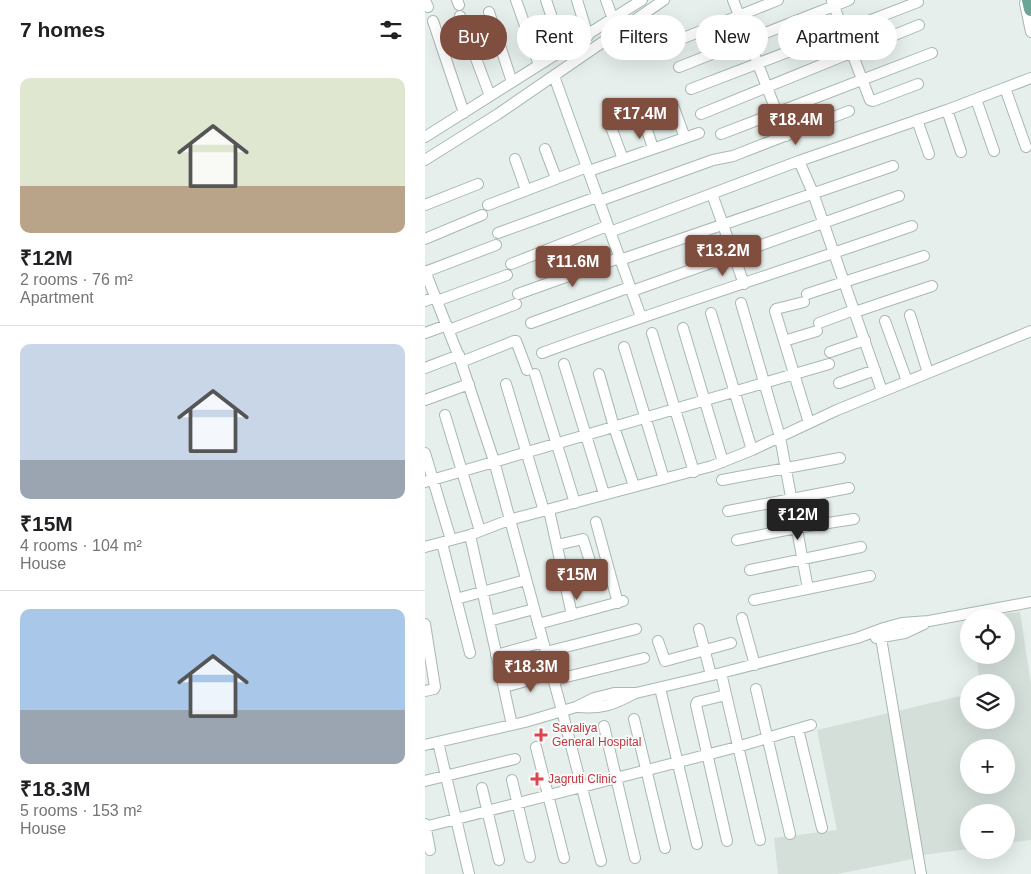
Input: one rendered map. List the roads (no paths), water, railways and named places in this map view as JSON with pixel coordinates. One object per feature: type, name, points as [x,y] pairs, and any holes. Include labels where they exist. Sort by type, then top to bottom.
[{"type":"main road","points":[[1029,0],[1031,9]]},
{"type":"street","points":[[516,0],[539,65]]},
{"type":"street","points":[[546,0],[551,15]]},
{"type":"street","points":[[577,0],[582,15]]},
{"type":"street","points":[[606,0],[612,15]]},
{"type":"street","points":[[425,160],[554,76],[662,0]]},
{"type":"street","points":[[733,0],[739,15],[778,0]]},
{"type":"street","points":[[768,31],[833,3],[849,0]]},
{"type":"street","points":[[1025,0],[1031,32]]},
{"type":"street","points":[[619,15],[639,1]]},
{"type":"street","points":[[882,15],[918,2]]},
{"type":"street","points":[[833,3],[838,15]]},
{"type":"street","points":[[459,7],[490,96]]},
{"type":"street","points":[[489,12],[512,82]]},
{"type":"street","points":[[433,21],[464,112]]},
{"type":"street","points":[[897,35],[919,25]]},
{"type":"street","points":[[721,134],[862,78],[932,53]]},
{"type":"street","points":[[691,89],[778,56]]},
{"type":"street","points":[[425,137],[547,60]]},
{"type":"street","points":[[679,67],[697,60]]},
{"type":"street","points":[[756,60],[787,136]]},
{"type":"street","points":[[701,114],[837,60]]},
{"type":"street","points":[[854,60],[870,100],[873,101],[918,84]]},
{"type":"street","points":[[554,76],[641,317]]},
{"type":"street","points":[[511,264],[712,194],[799,160],[947,110],[1031,78]]},
{"type":"street","points":[[1005,88],[1026,147]]},
{"type":"street","points":[[976,99],[994,151]]},
{"type":"street","points":[[675,108],[685,138]]},
{"type":"street","points":[[947,110],[961,152]]},
{"type":"street","points":[[498,233],[713,160],[733,156],[849,111]]},
{"type":"street","points":[[643,118],[653,148]]},
{"type":"street","points":[[917,120],[929,154]]},
{"type":"street","points":[[611,127],[623,159]]},
{"type":"street","points":[[488,204],[556,178],[623,159],[699,133]]},
{"type":"street","points":[[545,149],[556,178]]},
{"type":"street","points":[[515,159],[526,190]]},
{"type":"street","points":[[799,160],[813,193],[882,391]]},
{"type":"street","points":[[425,333],[448,328],[620,259],[893,166]]},
{"type":"street","points":[[425,205],[478,184]]},
{"type":"street","points":[[712,194],[744,284]]},
{"type":"street","points":[[531,323],[733,255],[899,196]]},
{"type":"street","points":[[425,239],[482,215]]},
{"type":"street","points":[[542,353],[641,317],[744,284],[912,226]]},
{"type":"street","points":[[496,245],[426,274],[432,300],[448,328],[460,358],[493,461],[563,711],[601,862]]},
{"type":"street","points":[[809,423],[775,310],[844,282],[924,256]]},
{"type":"street","points":[[432,300],[507,275]]},
{"type":"street","points":[[784,341],[855,311],[932,286]]},
{"type":"street","points":[[741,303],[780,437],[790,500],[809,589]]},
{"type":"street","points":[[711,313],[752,450]]},
{"type":"street","points":[[910,315],[928,373]]},
{"type":"street","points":[[885,321],[907,381]]},
{"type":"street","points":[[683,328],[723,462]]},
{"type":"street","points":[[425,547],[475,533],[509,520],[634,486],[694,472],[723,462],[882,391],[1031,331]]},
{"type":"street","points":[[652,333],[694,472]]},
{"type":"street","points":[[830,352],[865,340]]},
{"type":"street","points":[[425,368],[514,341],[516,342],[531,372],[575,503]]},
{"type":"street","points":[[624,347],[664,479]]},
{"type":"street","points":[[564,364],[604,494]]},
{"type":"street","points":[[429,480],[829,364]]},
{"type":"street","points":[[839,383],[875,370]]},
{"type":"street","points":[[599,374],[634,486]]},
{"type":"street","points":[[426,398],[469,384]]},
{"type":"street","points":[[506,384],[557,545],[572,615]]},
{"type":"street","points":[[445,415],[462,470],[475,533],[483,591],[512,725]]},
{"type":"street","points":[[425,454],[429,480],[446,542],[456,599],[470,653]]},
{"type":"street","points":[[722,480],[840,458]]},
{"type":"street","points":[[728,511],[849,488]]},
{"type":"street","points":[[737,540],[854,519]]},
{"type":"street","points":[[538,624],[620,602],[596,522]]},
{"type":"street","points":[[557,545],[583,539],[592,568],[591,572],[564,578]]},
{"type":"street","points":[[750,570],[861,548]]},
{"type":"street","points":[[754,600],[869,576]]},
{"type":"street","points":[[456,599],[526,580]]},
{"type":"street","points":[[425,745],[512,725],[576,707],[596,708],[615,704],[636,693],[755,665],[857,638],[902,623],[929,621],[1031,602]]},
{"type":"street","points":[[489,621],[534,610]]},
{"type":"street","points":[[743,618],[755,665]]},
{"type":"street","points":[[857,638],[881,638],[905,632],[929,621]]},
{"type":"street","points":[[425,624],[435,687],[434,690],[425,691]]},
{"type":"street","points":[[496,655],[636,629]]},
{"type":"street","points":[[699,629],[705,651],[726,695],[760,840]]},
{"type":"street","points":[[881,638],[921,874]]},
{"type":"street","points":[[658,641],[665,661],[731,643]]},
{"type":"street","points":[[504,688],[644,658]]},
{"type":"street","points":[[660,688],[697,844]]},
{"type":"street","points":[[756,690],[790,834]]},
{"type":"street","points":[[726,695],[697,702],[696,705],[727,841]]},
{"type":"street","points":[[634,719],[665,848]]},
{"type":"street","points":[[430,850],[425,826],[549,796],[811,725]]},
{"type":"street","points":[[604,726],[635,858]]},
{"type":"street","points":[[798,729],[821,828]]},
{"type":"street","points":[[438,742],[469,874]]},
{"type":"street","points":[[536,747],[564,858]]},
{"type":"street","points":[[425,781],[515,759]]},
{"type":"street","points":[[512,780],[530,857]]},
{"type":"street","points":[[482,788],[499,860]]},
{"type":"place","name":"Savaliya General Hospital","points":[[541,735]]},
{"type":"place","name":"Jagruti Clinic","points":[[537,779]]}]
